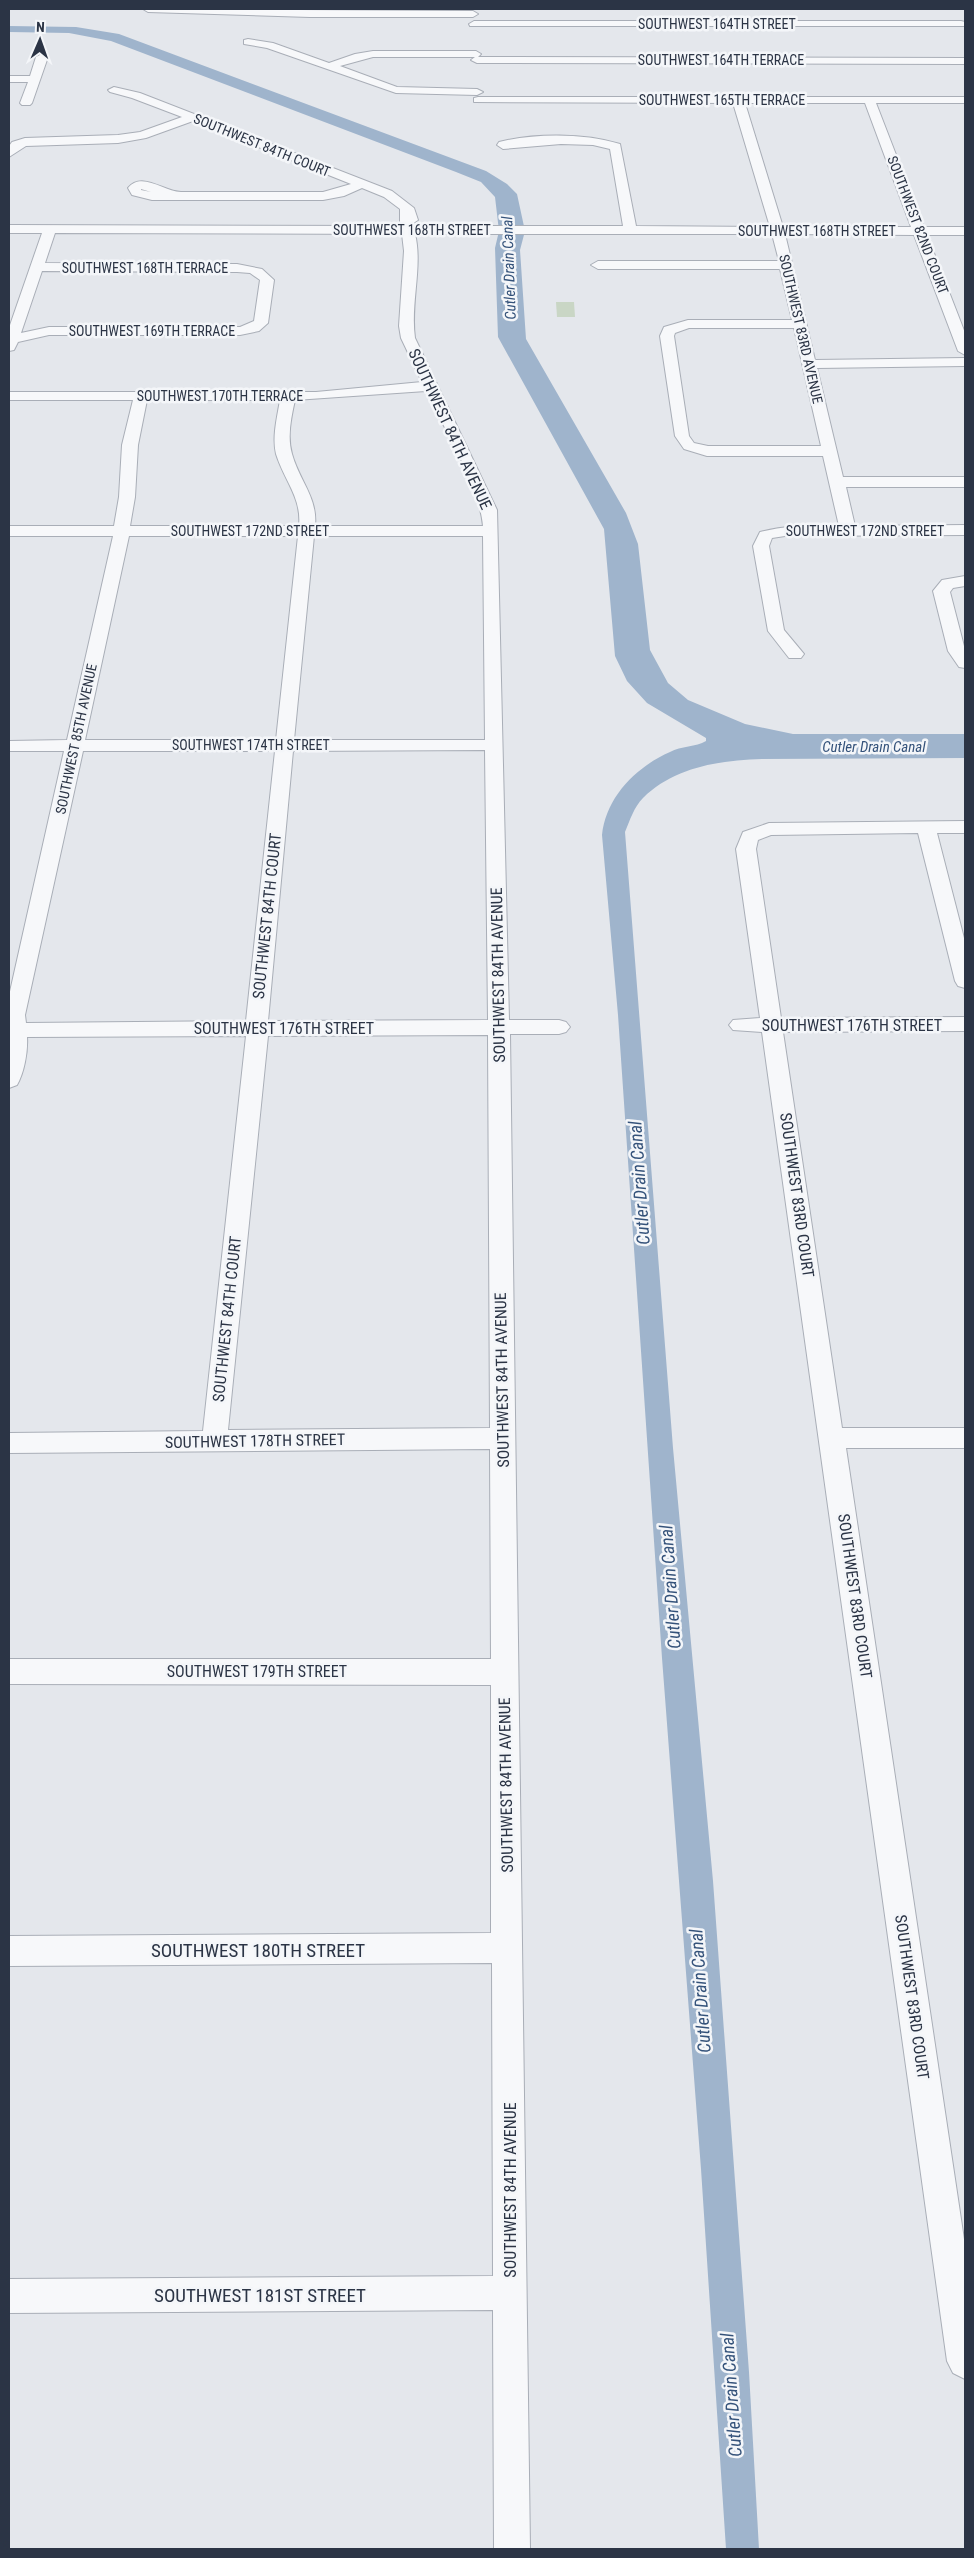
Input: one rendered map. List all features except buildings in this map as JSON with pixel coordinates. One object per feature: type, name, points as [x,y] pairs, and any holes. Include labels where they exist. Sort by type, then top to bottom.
[{"type":"street","name":"SOUTHWEST 164TH STREET","points":[[148,9],[286,10],[964,29]]},
{"type":"street","points":[[953,9],[964,29]]},
{"type":"street","points":[[473,16],[478,108],[475,113]]},
{"type":"street","name":"SOUTHWEST 165TH TERRACE","points":[[248,42],[269,45],[402,91],[477,87],[738,100],[965,100]]},
{"type":"street","name":"SOUTHWEST 164TH TERRACE","points":[[330,66],[358,56],[373,54],[476,57],[965,61]]},
{"type":"street","points":[[26,103],[42,57]]},
{"type":"street","points":[[9,79],[34,79]]},
{"type":"street","name":"SOUTHWEST 84TH COURT","points":[[114,90],[136,95],[395,198],[406,219]]},
{"type":"street","name":"SOUTHWEST 83RD AVENUE","points":[[738,100],[786,265],[848,530]]},
{"type":"street","name":"SOUTHWEST 82ND COURT","points":[[869,100],[921,231],[965,351]]},
{"type":"street","points":[[12,149],[37,142],[118,139],[152,132],[194,118]]},
{"type":"street","points":[[503,145],[520,142],[592,142],[613,146],[618,149],[630,230]]},
{"type":"street","points":[[167,195],[312,196],[340,193],[361,184]]},
{"type":"street","name":"SOUTHWEST 168TH STREET","points":[[9,229],[406,219],[492,230],[965,231]]},
{"type":"street","name":"SOUTHWEST 84TH AVENUE","points":[[406,219],[410,238],[407,332],[414,353],[487,502],[491,531],[499,1027],[512,2549]]},
{"type":"street","points":[[10,343],[35,267],[50,229]]},
{"type":"street","points":[[598,265],[786,265]]},
{"type":"street","name":"SOUTHWEST 168TH TERRACE","points":[[35,267],[237,268],[255,270],[261,272],[267,280],[261,323],[254,328]]},
{"type":"street","points":[[801,324],[698,324],[676,326],[669,330],[667,336],[682,436],[689,446],[707,451],[830,451]]},
{"type":"street","name":"SOUTHWEST 169TH TERRACE","points":[[16,325],[49,332],[211,332],[254,328]]},
{"type":"street","name":"SOUTHWEST 169TH TERRACE","points":[[10,343],[49,332]]},
{"type":"street","points":[[809,364],[965,362]]},
{"type":"street","name":"SOUTHWEST 170TH TERRACE","points":[[9,396],[334,396],[431,386]]},
{"type":"street","name":"SOUTHWEST 85TH AVENUE","points":[[9,1080],[17,1046],[12,1030],[14,1015],[127,497],[130,445],[141,396]]},
{"type":"street","name":"SOUTHWEST 84TH COURT","points":[[214,1442],[257,1048],[257,1028],[307,531],[308,505],[286,460],[282,444],[288,396]]},
{"type":"street","points":[[836,482],[965,482]]},
{"type":"street","name":"SOUTHWEST 172ND STREET","points":[[796,654],[776,631],[761,546],[766,535],[785,530],[965,530]]},
{"type":"street","name":"SOUTHWEST 172ND STREET","points":[[9,532],[491,531]]},
{"type":"street","points":[[965,580],[948,584],[942,588],[941,595],[957,651],[965,663]]},
{"type":"street","name":"SOUTHWEST 174TH STREET","points":[[9,746],[494,745]]},
{"type":"street","points":[[965,827],[926,827],[965,981]]},
{"type":"street","name":"SOUTHWEST 83RD COURT","points":[[926,827],[778,828],[754,833],[747,840],[746,849],[965,2362]]},
{"type":"street","name":"SOUTHWEST 176TH STREET","points":[[740,1025],[965,1024]]},
{"type":"street","name":"SOUTHWEST 176TH STREET","points":[[12,1030],[559,1027]]},
{"type":"street","name":"SOUTHWEST 178TH STREET","points":[[9,1442],[214,1442],[502,1438]]},
{"type":"street","points":[[832,1438],[965,1438]]},
{"type":"street","name":"SOUTHWEST 179TH STREET","points":[[9,1672],[505,1672]]},
{"type":"street","name":"SOUTHWEST 180TH STREET","points":[[9,1951],[508,1948]]},
{"type":"street","name":"SOUTHWEST 181ST STREET","points":[[9,2296],[511,2293]]},
{"type":"green space","points":[[556,302],[574,302],[575,317],[557,317]]},
{"type":"water","name":"Cutler Drain Canal","points":[[9,26],[76,27],[119,34],[486,171],[507,184],[517,194],[525,231],[520,250],[526,339],[626,513],[638,544],[650,650],[668,683],[688,700],[745,724],[793,734],[965,734],[965,758],[762,759],[730,761],[699,767],[683,772],[655,787],[640,802],[625,832],[673,1448],[713,1881],[749,2372],[759,2549],[726,2549],[701,2169],[662,1658],[618,1015],[602,835],[605,821],[616,796],[635,775],[657,758],[674,750],[702,743],[706,741],[706,738],[647,703],[627,681],[615,656],[604,529],[498,337],[495,248],[499,231],[495,197],[481,182],[111,41],[69,33],[9,32]]}]
